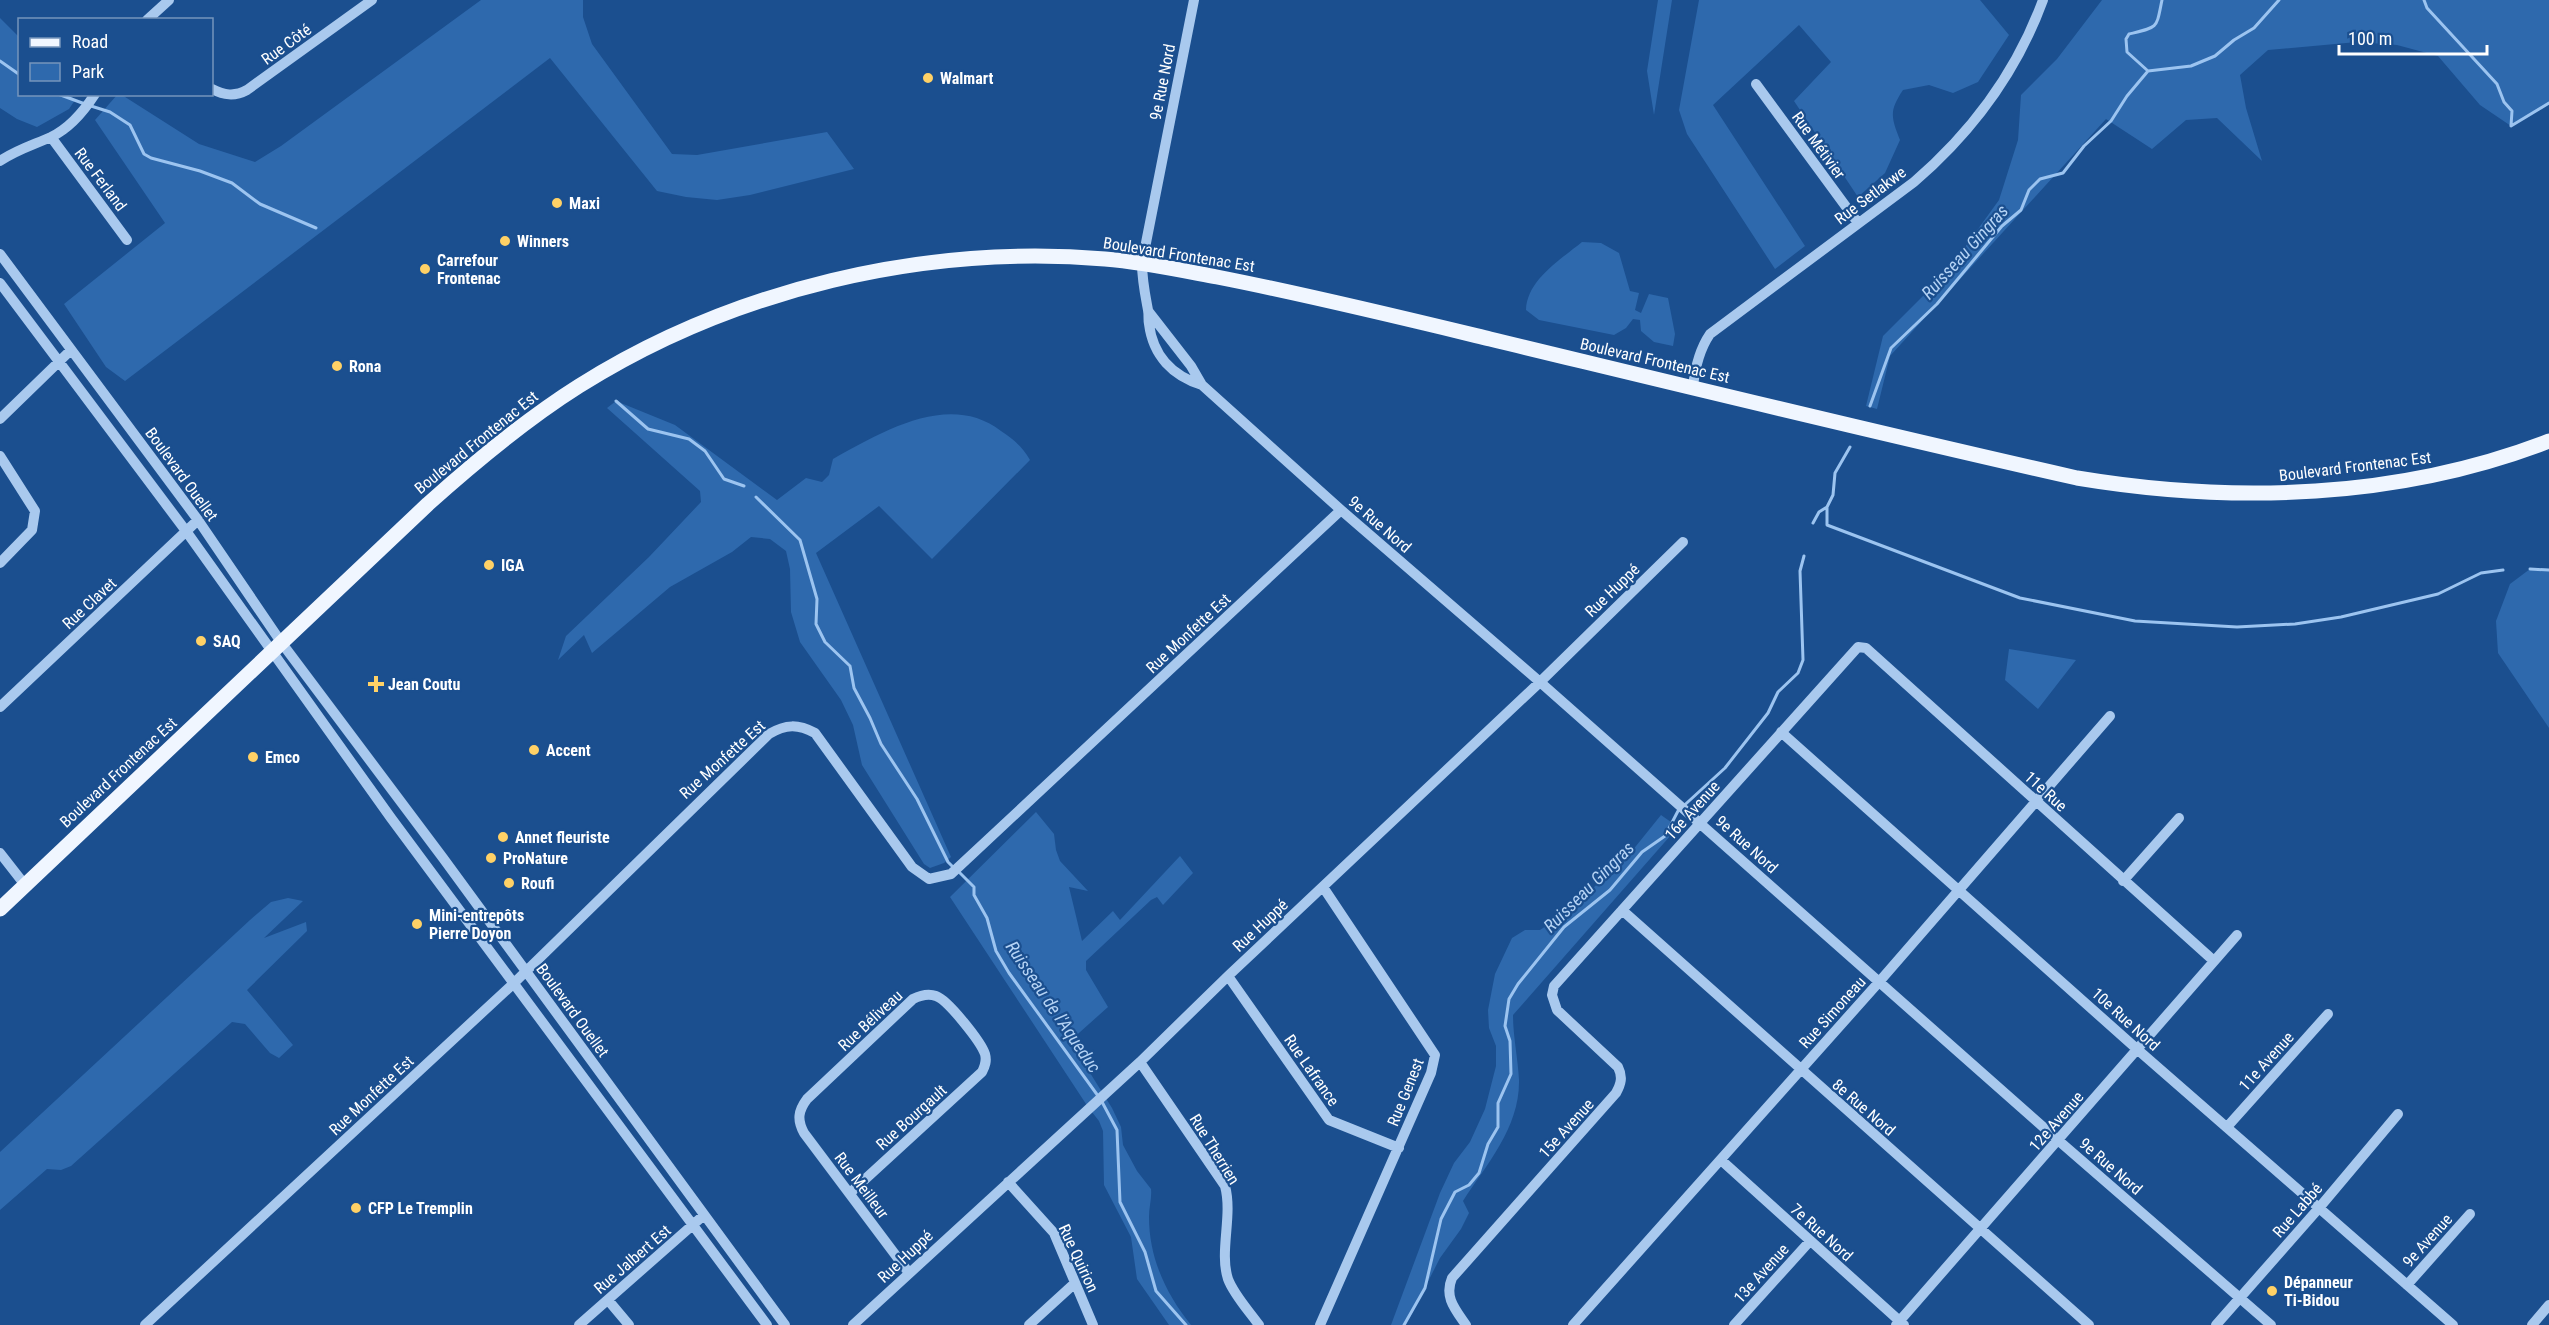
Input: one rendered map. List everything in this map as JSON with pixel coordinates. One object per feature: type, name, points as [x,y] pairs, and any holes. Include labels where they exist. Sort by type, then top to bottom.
[{"type":"main road","name":"Boulevard Frontenac Est","points":[[0,909],[428,504],[472,465],[535,416],[620,362],[700,323],[784,294],[835,280],[937,262],[1040,256],[1142,263],[1333,302],[2077,478],[2172,492],[2278,494],[2381,484],[2436,475],[2485,463],[2549,441]]},
{"type":"street","points":[[149,18],[169,0]]},
{"type":"street","name":"Rue Côté","points":[[213,90],[222,94],[233,95],[247,90],[372,0]]},
{"type":"street","name":"9e Rue Nord","points":[[1194,0],[1142,263],[1143,288],[1153,339],[1161,357],[1185,379],[1202,385]]},
{"type":"street","name":"Rue Setlakwe","points":[[1693,387],[1700,353],[1710,334],[1914,182],[1942,158],[1967,131],[2002,81],[2043,0]]},
{"type":"street","name":"Rue Métivier","points":[[1756,84],[1858,223]]},
{"type":"street","points":[[0,161],[13,152],[51,137],[76,118],[93,96]]},
{"type":"street","name":"Rue Ferland","points":[[51,137],[128,240]]},
{"type":"street","name":"Boulevard Ouellet","points":[[0,254],[198,520],[326,724],[391,818],[767,1325]]},
{"type":"street","name":"Boulevard Ouellet","points":[[0,282],[186,531],[335,715],[785,1325]]},
{"type":"street","name":"9e Rue Nord","points":[[1149,312],[1191,366],[1202,385],[1341,510],[1689,812],[2059,1141],[2271,1325]]},
{"type":"street","points":[[0,419],[71,350]]},
{"type":"street","points":[[0,456],[32,505],[35,511],[35,522],[27,538],[0,563]]},
{"type":"street","name":"Rue Monfette Est","points":[[145,1325],[514,983],[757,743],[780,727],[802,727],[815,733],[912,867],[929,879],[951,874],[1341,510]]},
{"type":"street","name":"Rue Clavet","points":[[0,707],[198,520]]},
{"type":"street","name":"Rue Huppé","points":[[853,1325],[1088,1107],[1140,1062],[1540,682],[1683,542]]},
{"type":"street","name":"16e Avenue","points":[[1552,995],[1554,986],[1858,647]]},
{"type":"street","name":"11e Rue","points":[[1858,647],[1866,648],[2122,881],[2214,961]]},
{"type":"street","points":[[326,724],[335,715]]},
{"type":"street","name":"Rue Simoneau","points":[[1573,1325],[1960,891],[2110,716]]},
{"type":"street","name":"10e Rue Nord","points":[[1782,732],[2138,1050],[2453,1325]]},
{"type":"street","points":[[2122,881],[2179,818]]},
{"type":"street","points":[[0,853],[25,885]]},
{"type":"street","name":"Rue Genest","points":[[1320,1325],[1431,1073],[1435,1055],[1323,887]]},
{"type":"street","name":"8e Rue Nord","points":[[1622,910],[2089,1325]]},
{"type":"street","name":"12e Avenue","points":[[1900,1324],[2237,935]]},
{"type":"street","name":"Rue Lafrance","points":[[1228,976],[1329,1120],[1399,1148]]},
{"type":"street","name":"Rue Béliveau","points":[[799,1112],[807,1099],[919,996],[935,995],[947,1003],[982,1046],[986,1059]]},
{"type":"street","name":"15e Avenue","points":[[1466,1325],[1452,1305],[1449,1295],[1448,1287],[1452,1278],[1616,1094],[1621,1085],[1622,1075],[1618,1067],[1557,1010],[1552,995]]},
{"type":"street","name":"11e Avenue","points":[[2227,1127],[2328,1014]]},
{"type":"street","name":"Rue Bourgault","points":[[850,1193],[982,1072],[986,1059]]},
{"type":"street","name":"Rue Therrien","points":[[1140,1062],[1225,1186],[1228,1211],[1226,1262],[1228,1278],[1259,1325]]},
{"type":"street","name":"Rue Meilleur","points":[[799,1112],[800,1126],[804,1133],[909,1273]]},
{"type":"street","name":"Rue Labbé","points":[[2216,1325],[2398,1114]]},
{"type":"street","name":"7e Rue Nord","points":[[1721,1160],[1900,1324]]},
{"type":"street","name":"Rue Quirion","points":[[1008,1182],[1054,1233],[1093,1325]]},
{"type":"street","name":"9e Avenue","points":[[2407,1285],[2470,1214]]},
{"type":"street","name":"Rue Jalbert Est","points":[[579,1325],[705,1215]]},
{"type":"street","name":"13e Avenue","points":[[1734,1325],[1810,1241]]},
{"type":"street","points":[[1029,1325],[1075,1282]]},
{"type":"street","points":[[608,1300],[629,1325]]},
{"type":"street","points":[[2532,1325],[2549,1305]]},
{"type":"green space","points":[[481,0],[583,0],[583,17],[592,44],[672,154],[697,155],[827,132],[854,169],[750,195],[717,200],[657,191],[550,58],[125,381],[106,367],[64,304],[165,223],[95,120],[116,96],[124,96],[199,144],[255,162],[281,146]]},
{"type":"green space","points":[[1658,0],[1672,0],[1654,115],[1647,71]]},
{"type":"green space","points":[[1699,0],[1980,0],[2009,35],[1978,82],[1953,93],[1929,85],[1903,90],[1895,103],[1893,114],[1900,140],[1885,173],[1858,197],[1794,101],[1831,62],[1799,25],[1713,105],[1805,246],[1775,269],[1687,134],[1679,110]]},
{"type":"green space","points":[[2102,0],[2549,0],[2549,103],[2511,126],[2480,105],[2438,56],[2397,45],[2357,42],[2268,50],[2240,75],[2246,108],[2262,161],[2217,118],[2186,120],[2152,149],[2106,119],[1890,356],[1877,409],[1866,406],[1883,336],[1947,272],[1999,200],[2018,140],[2021,95],[2057,59]]},
{"type":"green space","points":[[0,18],[18,36],[18,96],[71,96],[75,100],[69,109],[37,127],[17,119],[0,108]]},
{"type":"green space","points":[[1582,242],[1601,243],[1619,253],[1630,291],[1639,293],[1635,310],[1641,313],[1649,294],[1668,298],[1675,334],[1673,346],[1654,342],[1641,331],[1640,320],[1633,319],[1626,328],[1614,335],[1539,320],[1526,310],[1532,289],[1538,280]]},
{"type":"green space","points":[[616,401],[675,425],[777,500],[806,478],[822,482],[829,475],[833,459],[894,428],[938,415],[960,415],[981,420],[1006,434],[1024,451],[1030,460],[932,559],[879,506],[816,553],[951,857],[944,863],[930,868],[924,864],[862,765],[853,725],[841,700],[800,642],[791,612],[790,569],[786,551],[770,539],[751,537],[732,552],[670,587],[592,653],[584,635],[558,660],[566,636],[649,557],[701,502],[700,491],[607,408]]},
{"type":"green space","points":[[2530,569],[2549,570],[2549,728],[2498,653],[2496,621],[2510,584]]},
{"type":"green space","points":[[2009,649],[2076,660],[2038,709],[2005,680]]},
{"type":"green space","points":[[1036,812],[1054,834],[1060,861],[1088,891],[1069,887],[1082,941],[1113,911],[1120,920],[1180,856],[1193,873],[1163,905],[1157,897],[1151,900],[1086,961],[1086,970],[1108,1007],[1070,1041],[1112,1108],[1121,1127],[1123,1145],[1137,1171],[1151,1189],[1150,1232],[1156,1261],[1174,1301],[1191,1325],[1169,1325],[1137,1279],[1131,1237],[1104,1185],[1103,1131],[1099,1121],[950,897]]},
{"type":"green space","points":[[1661,815],[1678,827],[1513,1015],[1519,1080],[1514,1114],[1492,1159],[1463,1201],[1469,1213],[1461,1229],[1440,1258],[1406,1325],[1391,1325],[1440,1193],[1454,1163],[1470,1142],[1485,1109],[1496,1066],[1496,1046],[1489,1028],[1488,1010],[1495,974],[1512,938],[1525,930],[1540,930],[1570,910],[1632,851]]},
{"type":"green space","points":[[288,898],[303,901],[264,938],[306,922],[307,931],[247,990],[293,1045],[279,1058],[270,1053],[245,1024],[232,1022],[71,1166],[61,1170],[47,1169],[0,1210],[0,1152],[250,920],[271,902]]},
{"type":"waterway","name":"Ruisseau Gingras","points":[[2148,71],[2127,52],[2126,39],[2129,34],[2151,28],[2157,22],[2162,0]]},
{"type":"waterway","points":[[2148,71],[2191,66],[2215,56],[2234,40],[2254,28],[2279,0]]},
{"type":"waterway","points":[[2424,0],[2427,8],[2497,84],[2504,102],[2512,111],[2511,126],[2549,103]]},
{"type":"waterway","points":[[0,61],[18,74]]},
{"type":"waterway","name":"Ruisseau Gingras","points":[[1870,406],[1891,348],[1937,304],[2002,226],[2021,210],[2029,190],[2040,179],[2063,173],[2084,146],[2111,121],[2127,96],[2148,71]]},
{"type":"waterway","points":[[63,96],[85,104]]},
{"type":"waterway","points":[[91,106],[110,112],[130,125],[144,154],[151,158],[200,171],[232,183],[260,204],[316,228]]},
{"type":"waterway","name":"Ruisseau de l'Aqueduc","points":[[616,401],[648,429],[689,439],[705,451],[724,479],[744,486]]},
{"type":"waterway","name":"Ruisseau Gingras","points":[[1813,523],[1819,512],[1827,507],[1833,495],[1835,473],[1850,447]]},
{"type":"waterway","name":"Ruisseau de l'Aqueduc","points":[[756,497],[800,540],[817,599],[816,624],[825,642],[850,666],[854,688],[881,744],[917,799],[948,862],[953,867]]},
{"type":"waterway","points":[[1827,507],[1827,525],[2020,598],[2135,621],[2237,627],[2295,624],[2341,617],[2438,594],[2481,573],[2503,570]]},
{"type":"waterway","name":"Ruisseau Gingras","points":[[1404,1325],[1425,1288],[1441,1219],[1455,1192],[1469,1185],[1479,1173],[1488,1144],[1498,1127],[1498,1103],[1511,1074],[1510,1041],[1505,1026],[1509,999],[1518,984],[1564,927],[1610,890],[1642,852],[1665,836],[1678,811],[1725,768],[1768,713],[1778,692],[1798,673],[1803,660],[1800,571],[1804,556]]},
{"type":"waterway","points":[[2530,569],[2549,570]]},
{"type":"waterway","name":"Ruisseau de l'Aqueduc","points":[[958,871],[974,887],[974,895],[987,918],[996,951],[1009,973],[1101,1100],[1117,1130],[1120,1202],[1145,1252],[1156,1291],[1186,1325]]},
{"type":"place","name":"Walmart","points":[[928,78]]},
{"type":"place","name":"Maxi","points":[[557,203]]},
{"type":"place","name":"Winners","points":[[505,241]]},
{"type":"place","name":"Carrefour Frontenac","points":[[425,269]]},
{"type":"place","name":"Rona","points":[[337,366]]},
{"type":"place","name":"IGA","points":[[489,565]]},
{"type":"place","name":"SAQ","points":[[201,641]]},
{"type":"place","name":"Jean Coutu","points":[[376,684]]},
{"type":"place","name":"Accent","points":[[534,750]]},
{"type":"place","name":"Emco","points":[[253,757]]},
{"type":"place","name":"Annet fleuriste","points":[[503,837]]},
{"type":"place","name":"ProNature","points":[[491,858]]},
{"type":"place","name":"Roufi","points":[[509,883]]},
{"type":"place","name":"Mini-entrepôts Pierre Doyon","points":[[417,924]]},
{"type":"place","name":"CFP Le Tremplin","points":[[356,1208]]},
{"type":"place","name":"Dépanneur Ti-Bidou","points":[[2272,1291]]}]
